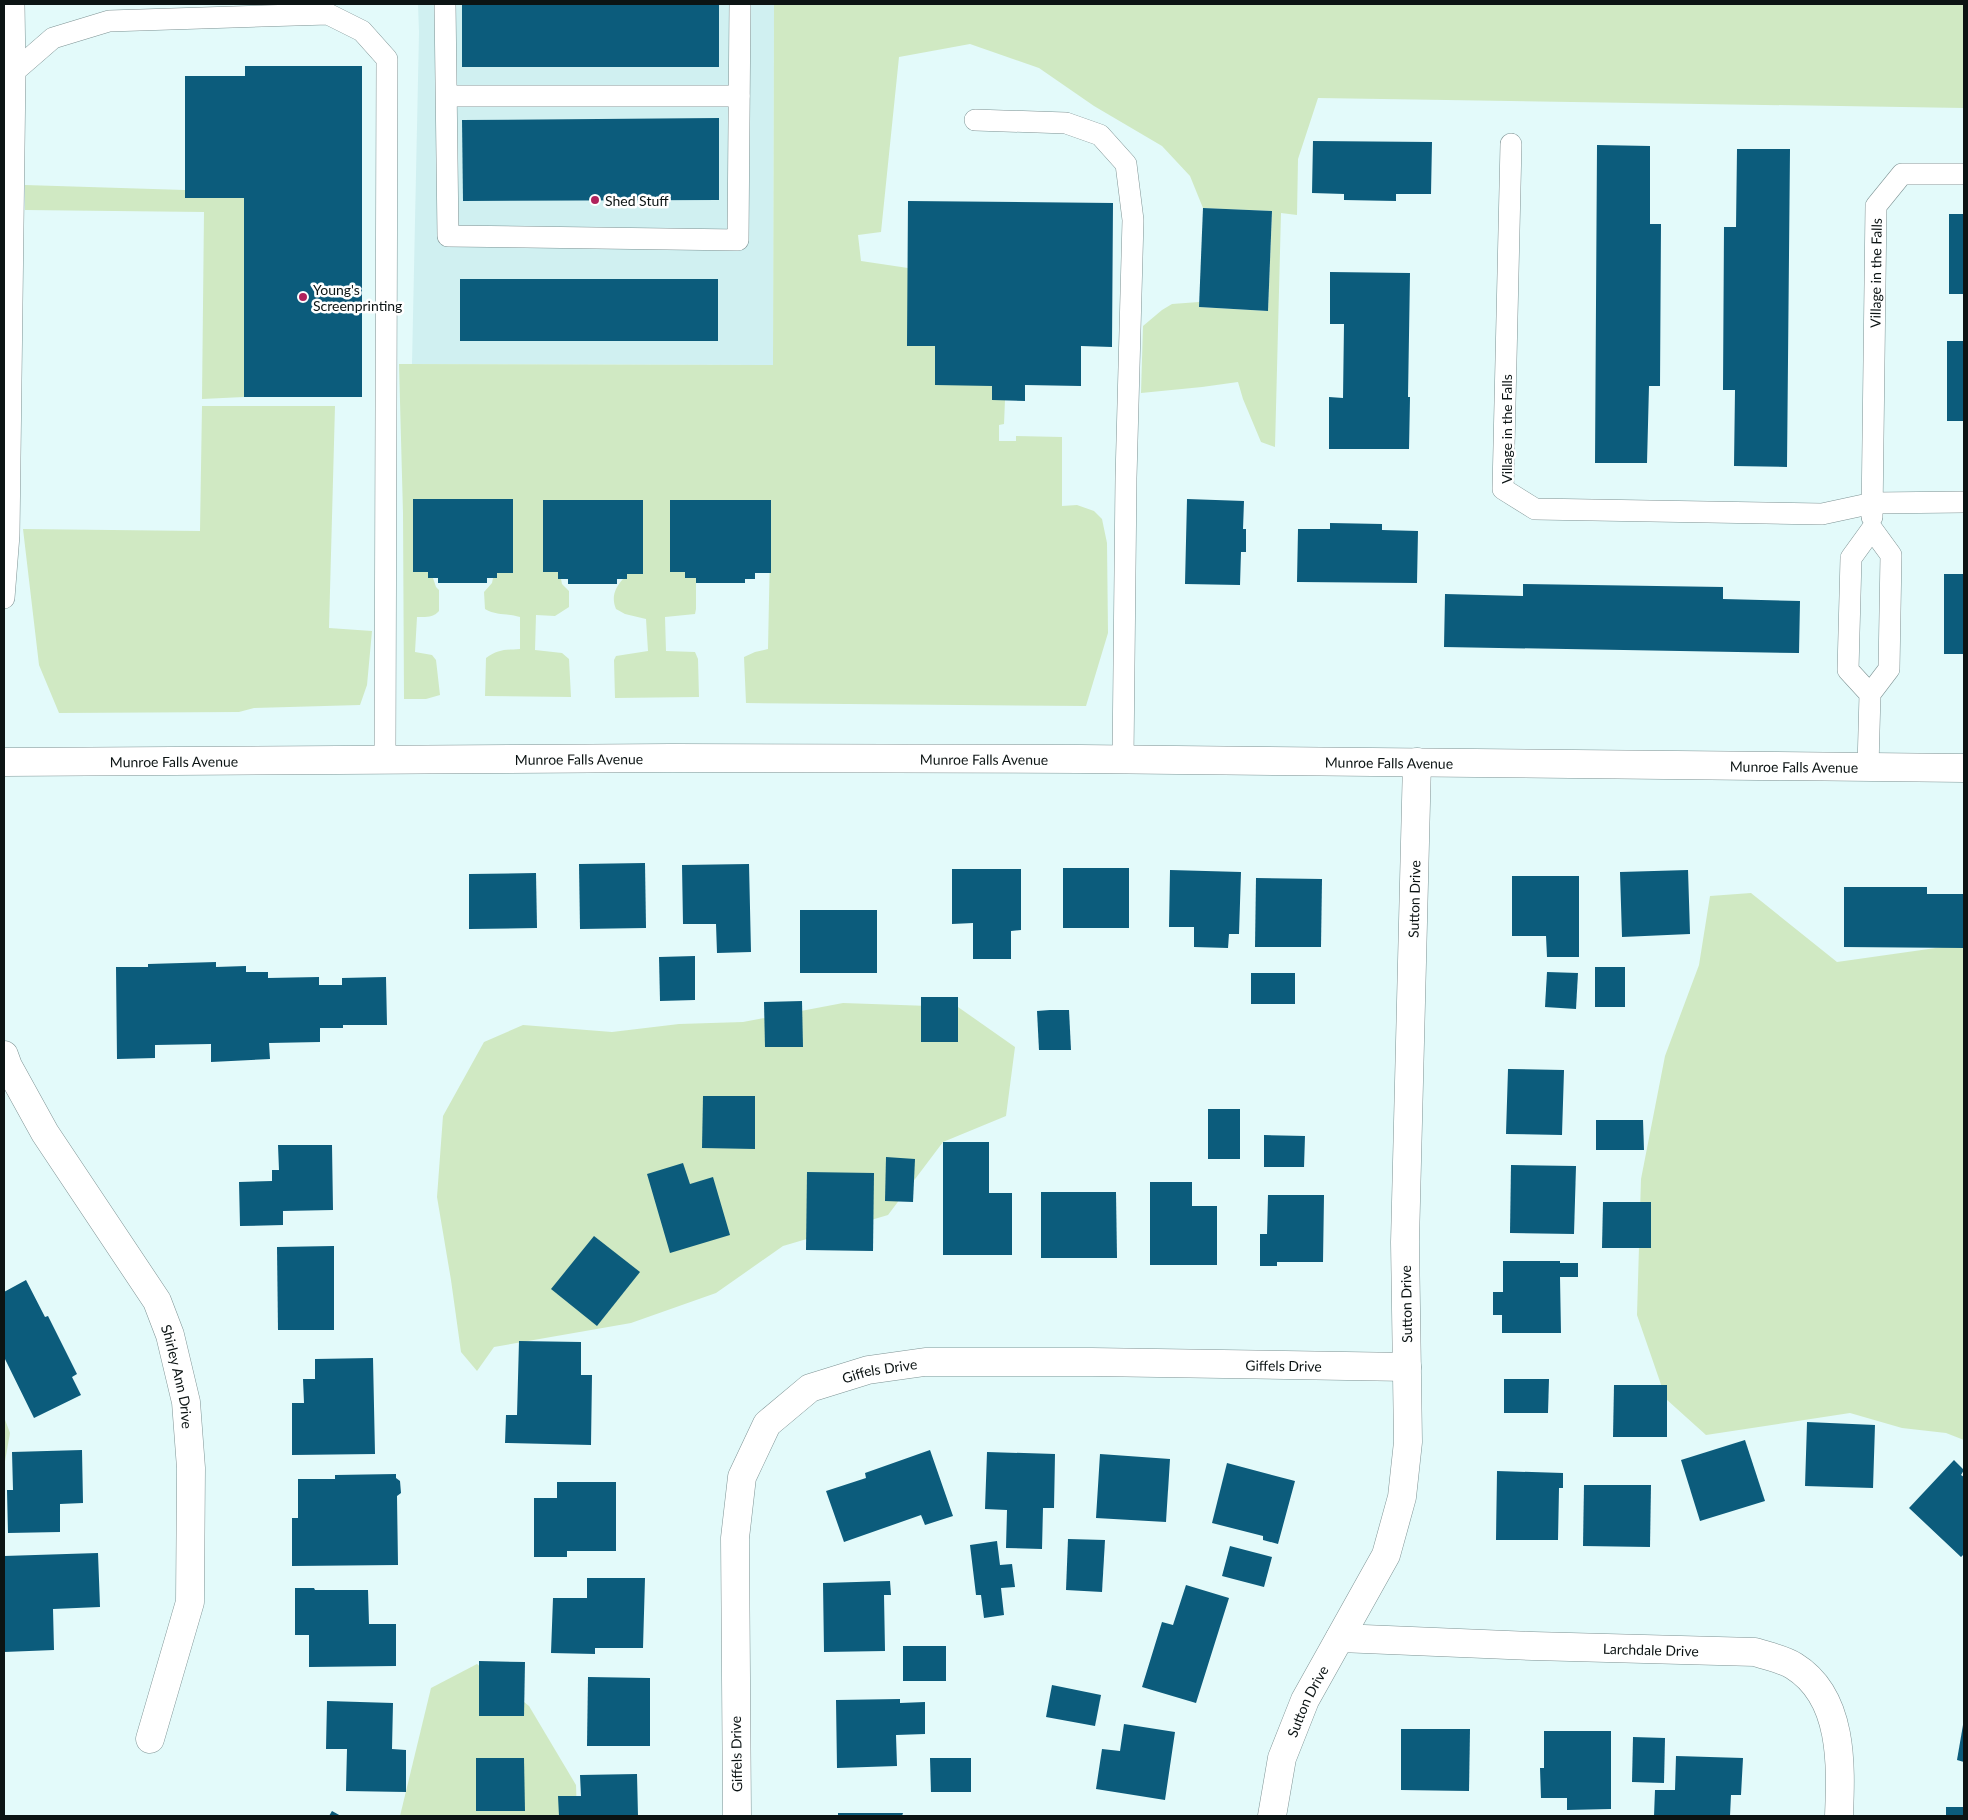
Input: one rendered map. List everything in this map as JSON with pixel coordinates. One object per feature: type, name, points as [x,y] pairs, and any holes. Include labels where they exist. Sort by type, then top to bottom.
[{"type":"street","name":"Munroe Falls Avenue","points":[[4,762],[672,758],[1123,759],[1964,768]]},
{"type":"street","name":"Sutton Drive","points":[[1272,1816],[1284,1753],[1305,1700],[1386,1555],[1402,1497],[1408,1442],[1405,1242],[1417,762]]},
{"type":"street","name":"Shirley Ann Drive","points":[[4,1055],[8,1066],[45,1133],[157,1301],[170,1335],[186,1402],[191,1468],[190,1602],[150,1739]]},
{"type":"street","name":"Giffels Drive","points":[[737,1816],[734,1538],[742,1477],[767,1424],[810,1388],[868,1370],[925,1362],[1092,1362],[1406,1367]]},
{"type":"street","name":"Larchdale Drive","points":[[1340,1638],[1755,1652],[1801,1658],[1833,1716],[1841,1771],[1840,1816]]},
{"type":"lane","points":[[4,598],[9,535],[15,71],[14,4]]},
{"type":"lane","points":[[445,4],[448,236],[738,240],[740,4]]},
{"type":"lane","points":[[15,71],[53,38],[109,21],[149,19],[328,14],[362,31],[387,59],[385,760]]},
{"type":"lane","points":[[447,96],[739,96]]},
{"type":"lane","points":[[976,120],[1066,123],[1100,135],[1126,164],[1133,220],[1126,478],[1123,759]]},
{"type":"lane","name":"Village in the Falls","points":[[1511,144],[1503,489],[1534,509],[1822,514],[1873,503],[1964,502]]},
{"type":"lane","name":"Village in the Falls","points":[[1872,529],[1876,206],[1902,174],[1964,174]]},
{"type":"lane","points":[[1868,767],[1870,694],[1889,669],[1890,641],[1890,555],[1872,529],[1850,558],[1848,670],[1870,694]]},
{"type":"shaded area","name":"Shed Stuff","points":[[418,4],[774,4],[773,365],[412,364]]},
{"type":"green space","points":[[774,4],[1964,5],[1964,108],[1318,98],[1298,159],[1297,215],[1281,213],[1275,447],[1261,442],[1238,382],[1141,393],[1143,326],[1162,310],[1172,304],[1199,302],[1199,307],[1268,311],[1272,211],[1203,208],[1190,176],[1162,146],[1094,106],[1039,68],[970,44],[899,57],[881,232],[858,235],[861,261],[908,268],[935,346],[992,386],[992,400],[1005,400],[1004,424],[999,425],[999,441],[1016,441],[1016,436],[1062,437],[1062,506],[1077,505],[1094,511],[1102,519],[1107,543],[1108,633],[1086,706],[746,703],[744,657],[768,649],[771,500],[670,572],[685,572],[696,578],[695,614],[665,617],[666,651],[695,652],[698,659],[699,697],[615,698],[614,660],[616,656],[648,651],[646,619],[625,614],[616,609],[614,601],[616,589],[623,579],[627,578],[627,574],[643,573],[643,500],[543,500],[543,572],[558,572],[558,578],[561,579],[562,584],[569,591],[569,607],[555,616],[536,615],[535,650],[562,653],[569,659],[571,697],[485,696],[486,658],[498,651],[520,649],[520,617],[494,613],[485,609],[484,592],[492,583],[497,573],[513,573],[513,499],[413,499],[413,571],[428,572],[428,578],[433,578],[439,590],[439,611],[432,616],[417,617],[415,652],[432,655],[436,660],[440,695],[426,699],[404,699],[403,513],[399,364],[773,365]]},
{"type":"green space","points":[[25,185],[185,190],[244,198],[244,397],[202,399],[204,212],[25,210]]},
{"type":"green space","points":[[202,406],[335,406],[329,628],[372,631],[367,685],[360,705],[254,708],[239,712],[59,713],[39,665],[23,529],[200,531]]},
{"type":"green space","points":[[1751,893],[1837,962],[1964,944],[1964,1440],[1946,1433],[1902,1428],[1850,1413],[1706,1435],[1666,1399],[1637,1315],[1641,1179],[1665,1056],[1699,965],[1710,896]]},
{"type":"green space","points":[[843,1003],[958,1007],[1015,1047],[1006,1116],[943,1142],[888,1215],[783,1246],[716,1293],[631,1323],[494,1347],[477,1371],[461,1352],[437,1197],[443,1116],[484,1042],[523,1025],[612,1032],[679,1024],[743,1022]]},
{"type":"green space","points":[[4,1417],[10,1433],[4,1467]]},
{"type":"green space","points":[[477,1664],[529,1706],[576,1785],[577,1816],[400,1816],[431,1688]]},
{"type":"building","points":[[462,4],[719,4],[719,67],[462,67]]},
{"type":"building","name":"Young's Screenprinting","points":[[245,66],[362,66],[362,397],[244,397],[244,198],[185,198],[185,76],[245,76]]},
{"type":"building","points":[[719,118],[719,200],[463,201],[462,120]]},
{"type":"building","points":[[1313,141],[1432,142],[1431,194],[1396,194],[1396,201],[1344,200],[1344,194],[1312,193]]},
{"type":"building","points":[[1597,145],[1650,146],[1650,224],[1661,224],[1660,386],[1649,386],[1647,463],[1595,463]]},
{"type":"building","points":[[1737,149],[1790,149],[1787,467],[1734,466],[1735,390],[1723,390],[1724,227],[1736,227]]},
{"type":"building","points":[[908,201],[1113,203],[1112,347],[1081,346],[1081,386],[1025,385],[1025,401],[992,400],[992,386],[935,385],[935,346],[907,346]]},
{"type":"building","points":[[1203,208],[1272,211],[1268,311],[1199,307]]},
{"type":"building","points":[[1949,214],[1964,214],[1964,294],[1949,294]]},
{"type":"building","points":[[1330,272],[1410,273],[1409,449],[1329,449],[1329,397],[1343,398],[1344,324],[1330,324]]},
{"type":"building","points":[[460,279],[718,279],[718,341],[460,341]]},
{"type":"building","points":[[1947,341],[1964,341],[1964,421],[1947,421]]},
{"type":"building","points":[[413,499],[513,499],[513,573],[497,573],[497,578],[487,578],[487,583],[438,583],[438,578],[428,578],[428,572],[413,572]]},
{"type":"building","points":[[1187,499],[1244,501],[1243,529],[1246,529],[1246,552],[1241,552],[1240,585],[1185,584]]},
{"type":"building","points":[[543,500],[643,500],[643,574],[627,574],[627,579],[617,579],[617,584],[568,584],[568,579],[558,579],[558,572],[543,572]]},
{"type":"building","points":[[670,500],[771,500],[771,573],[755,573],[755,579],[745,579],[745,583],[696,583],[696,578],[685,578],[685,572],[670,572]]},
{"type":"building","points":[[1330,523],[1382,524],[1382,530],[1418,531],[1417,583],[1297,582],[1298,529],[1330,529]]},
{"type":"building","points":[[1944,574],[1964,574],[1964,654],[1944,654]]},
{"type":"building","points":[[1523,584],[1723,587],[1723,599],[1800,601],[1799,653],[1444,647],[1445,594],[1523,596]]},
{"type":"building","points":[[645,863],[646,928],[580,929],[579,864]]},
{"type":"building","points":[[749,864],[751,952],[717,953],[716,924],[683,924],[682,865]]},
{"type":"building","points":[[1063,868],[1129,868],[1129,928],[1063,928]]},
{"type":"building","points":[[952,869],[1021,869],[1021,930],[1011,931],[1011,959],[973,959],[973,923],[952,924]]},
{"type":"building","points":[[1170,870],[1241,872],[1239,934],[1229,934],[1228,948],[1194,947],[1194,927],[1169,927]]},
{"type":"building","points":[[1688,870],[1690,934],[1622,937],[1620,872]]},
{"type":"building","points":[[536,873],[537,928],[469,929],[469,874]]},
{"type":"building","points":[[1512,876],[1579,876],[1579,957],[1547,957],[1546,936],[1512,936]]},
{"type":"building","points":[[1256,878],[1322,879],[1321,947],[1255,947]]},
{"type":"building","points":[[1844,887],[1927,887],[1927,894],[1964,894],[1964,948],[1844,947]]},
{"type":"building","points":[[800,910],[877,910],[877,973],[800,973]]},
{"type":"building","points":[[695,956],[695,1000],[660,1001],[659,957]]},
{"type":"building","points":[[216,962],[216,967],[246,966],[246,972],[268,972],[268,978],[319,977],[319,985],[342,985],[342,978],[386,977],[387,1025],[343,1025],[343,1028],[320,1028],[320,1042],[269,1043],[270,1059],[211,1062],[211,1044],[155,1045],[155,1058],[117,1059],[116,967],[148,967],[148,964]]},
{"type":"building","points":[[1595,967],[1625,967],[1625,1007],[1595,1007]]},
{"type":"building","points":[[1547,972],[1578,973],[1576,1009],[1545,1007]]},
{"type":"building","points":[[1251,973],[1295,973],[1295,1004],[1251,1004]]},
{"type":"building","points":[[921,997],[958,997],[958,1042],[921,1042]]},
{"type":"building","points":[[802,1001],[803,1047],[765,1047],[764,1002]]},
{"type":"building","points":[[1069,1010],[1071,1050],[1039,1050],[1037,1011]]},
{"type":"building","points":[[1508,1069],[1564,1070],[1562,1135],[1506,1134]]},
{"type":"building","points":[[703,1096],[755,1096],[755,1149],[702,1148]]},
{"type":"building","points":[[1208,1109],[1240,1109],[1240,1159],[1208,1159]]},
{"type":"building","points":[[1596,1120],[1643,1120],[1644,1150],[1596,1150]]},
{"type":"building","points":[[1264,1135],[1305,1136],[1304,1167],[1264,1167]]},
{"type":"building","points":[[943,1142],[989,1142],[989,1193],[1012,1193],[1012,1255],[943,1255]]},
{"type":"building","points":[[278,1145],[332,1145],[333,1210],[283,1211],[283,1225],[240,1226],[239,1182],[272,1181],[272,1170],[279,1170]]},
{"type":"building","points":[[886,1157],[915,1159],[913,1202],[885,1201]]},
{"type":"building","points":[[683,1163],[690,1184],[713,1177],[730,1235],[670,1253],[647,1174]]},
{"type":"building","points":[[1511,1165],[1576,1166],[1574,1234],[1510,1233]]},
{"type":"building","points":[[807,1172],[874,1173],[873,1251],[806,1250]]},
{"type":"building","points":[[1150,1182],[1192,1182],[1192,1206],[1217,1206],[1217,1265],[1150,1265]]},
{"type":"building","points":[[1041,1192],[1116,1192],[1117,1258],[1041,1258]]},
{"type":"building","points":[[1268,1195],[1324,1195],[1323,1262],[1277,1262],[1277,1266],[1260,1266],[1260,1234],[1267,1234]]},
{"type":"building","points":[[1603,1202],[1651,1202],[1651,1248],[1602,1248]]},
{"type":"building","points":[[594,1236],[640,1272],[597,1326],[551,1289]]},
{"type":"building","points":[[334,1246],[334,1330],[278,1330],[277,1247]]},
{"type":"building","points":[[1503,1261],[1560,1261],[1560,1263],[1578,1263],[1578,1277],[1560,1277],[1561,1333],[1502,1333],[1502,1315],[1493,1315],[1493,1292],[1503,1292]]},
{"type":"building","points":[[26,1280],[45,1317],[48,1316],[77,1374],[72,1377],[81,1395],[34,1418],[4,1357],[4,1292]]},
{"type":"building","points":[[519,1341],[581,1342],[581,1375],[592,1375],[591,1445],[505,1443],[506,1415],[517,1415]]},
{"type":"building","points":[[373,1358],[375,1454],[292,1455],[292,1403],[304,1403],[303,1379],[315,1379],[315,1359]]},
{"type":"building","points":[[1504,1379],[1549,1379],[1548,1413],[1504,1413]]},
{"type":"building","points":[[1614,1385],[1667,1385],[1667,1437],[1613,1437]]},
{"type":"building","points":[[1807,1422],[1875,1425],[1873,1488],[1805,1486]]},
{"type":"building","points":[[1745,1440],[1765,1501],[1700,1521],[1681,1460]]},
{"type":"building","points":[[82,1450],[83,1503],[60,1504],[60,1532],[8,1533],[7,1490],[13,1490],[12,1452]]},
{"type":"building","points":[[930,1450],[953,1516],[925,1525],[921,1515],[844,1542],[826,1491],[866,1478],[865,1473]]},
{"type":"building","points":[[987,1452],[1055,1454],[1054,1508],[1043,1508],[1042,1549],[1006,1548],[1007,1510],[985,1509]]},
{"type":"building","points":[[1100,1454],[1170,1459],[1166,1522],[1096,1518]]},
{"type":"building","points":[[1954,1460],[1964,1470],[1961,1475],[1964,1477],[1964,1554],[1961,1557],[1909,1508]]},
{"type":"building","points":[[1227,1463],[1295,1481],[1278,1544],[1263,1540],[1263,1536],[1212,1523]]},
{"type":"building","points":[[1497,1471],[1563,1473],[1563,1488],[1559,1488],[1558,1540],[1496,1540]]},
{"type":"building","points":[[396,1474],[396,1478],[400,1481],[401,1493],[397,1496],[398,1565],[292,1566],[292,1518],[298,1518],[298,1479],[335,1479],[335,1475]]},
{"type":"building","points":[[557,1482],[616,1482],[616,1551],[567,1551],[567,1557],[534,1557],[534,1498],[557,1498]]},
{"type":"building","points":[[1584,1485],[1651,1485],[1650,1547],[1583,1546]]},
{"type":"building","points":[[1068,1539],[1105,1540],[1102,1592],[1066,1590]]},
{"type":"building","points":[[997,1541],[1000,1565],[1012,1564],[1015,1587],[1001,1588],[1004,1615],[984,1618],[981,1595],[976,1595],[970,1545]]},
{"type":"building","points":[[1230,1546],[1272,1557],[1264,1587],[1222,1576]]},
{"type":"building","points":[[98,1553],[100,1607],[53,1609],[54,1650],[4,1652],[4,1556]]},
{"type":"building","points":[[587,1578],[645,1578],[643,1648],[595,1648],[595,1654],[551,1653],[553,1598],[587,1598]]},
{"type":"building","points":[[890,1581],[891,1595],[884,1595],[885,1651],[824,1652],[823,1583]]},
{"type":"building","points":[[1186,1585],[1229,1598],[1196,1703],[1142,1687],[1162,1622],[1173,1625]]},
{"type":"building","points":[[295,1588],[368,1590],[369,1624],[396,1624],[396,1666],[309,1667],[309,1635],[295,1635]]},
{"type":"building","points":[[903,1646],[946,1646],[946,1681],[903,1681]]},
{"type":"building","points":[[479,1661],[525,1662],[524,1716],[479,1716]]},
{"type":"building","points":[[588,1677],[650,1678],[650,1746],[587,1746]]},
{"type":"building","points":[[1052,1685],[1101,1695],[1095,1726],[1046,1717]]},
{"type":"building","points":[[900,1699],[900,1703],[925,1702],[925,1734],[896,1735],[897,1766],[837,1768],[836,1700]]},
{"type":"building","points":[[327,1701],[393,1703],[392,1749],[406,1750],[406,1792],[346,1791],[347,1749],[326,1749]]},
{"type":"building","points":[[1124,1724],[1175,1732],[1165,1800],[1096,1789],[1102,1749],[1120,1751]]},
{"type":"building","points":[[1964,1725],[1964,1762],[1957,1760]]},
{"type":"building","points":[[1401,1729],[1470,1729],[1469,1791],[1401,1790]]},
{"type":"building","points":[[1544,1731],[1611,1731],[1611,1809],[1567,1810],[1567,1798],[1541,1798],[1540,1768],[1544,1768]]},
{"type":"building","points":[[1633,1737],[1665,1738],[1664,1783],[1632,1782]]},
{"type":"building","points":[[1676,1756],[1743,1758],[1741,1795],[1731,1795],[1730,1816],[1654,1816],[1655,1790],[1675,1790]]},
{"type":"building","points":[[476,1758],[524,1758],[525,1811],[476,1811]]},
{"type":"building","points":[[930,1758],[971,1758],[971,1792],[931,1792]]},
{"type":"building","points":[[637,1774],[638,1816],[559,1816],[558,1796],[581,1796],[580,1775]]},
{"type":"building","points":[[1946,1807],[1964,1807],[1964,1816],[1946,1816]]},
{"type":"building","points":[[332,1811],[341,1816],[329,1816]]},
{"type":"building","points":[[838,1813],[903,1813],[902,1816],[838,1816]]},
{"type":"place","name":"Shed Stuff","points":[[595,200]]},
{"type":"place","name":"Young's Screenprinting","points":[[303,297]]}]
